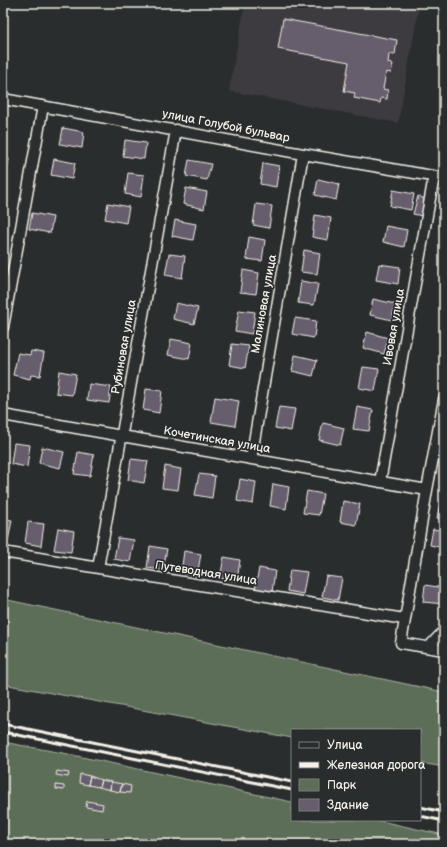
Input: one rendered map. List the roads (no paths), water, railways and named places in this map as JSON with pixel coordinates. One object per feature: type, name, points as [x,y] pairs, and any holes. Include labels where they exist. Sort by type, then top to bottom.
[{"type":"street","name":"улица Голубой бульвар","points":[[3,99],[303,154],[439,177]]},
{"type":"street","points":[[3,327],[43,106]]},
{"type":"street","name":"Рубиновая улица","points":[[98,568],[176,130]]},
{"type":"street","name":"Малиновая улица","points":[[251,459],[303,154]]},
{"type":"street","name":"Ивовая улица","points":[[380,482],[439,177]]},
{"type":"street","points":[[444,398],[401,643],[444,650]]},
{"type":"street","name":"Кочетинская улица","points":[[3,415],[427,490]]},
{"type":"street","name":"Путеводная улица","points":[[3,552],[404,619]]},
{"type":"street","points":[[429,647],[444,631]]},
{"type":"railway","points":[[3,724],[291,782]]},
{"type":"railway","points":[[3,732],[291,790]]},
{"type":"railway","points":[[421,807],[444,812]]},
{"type":"railway","points":[[421,816],[444,821]]}]
